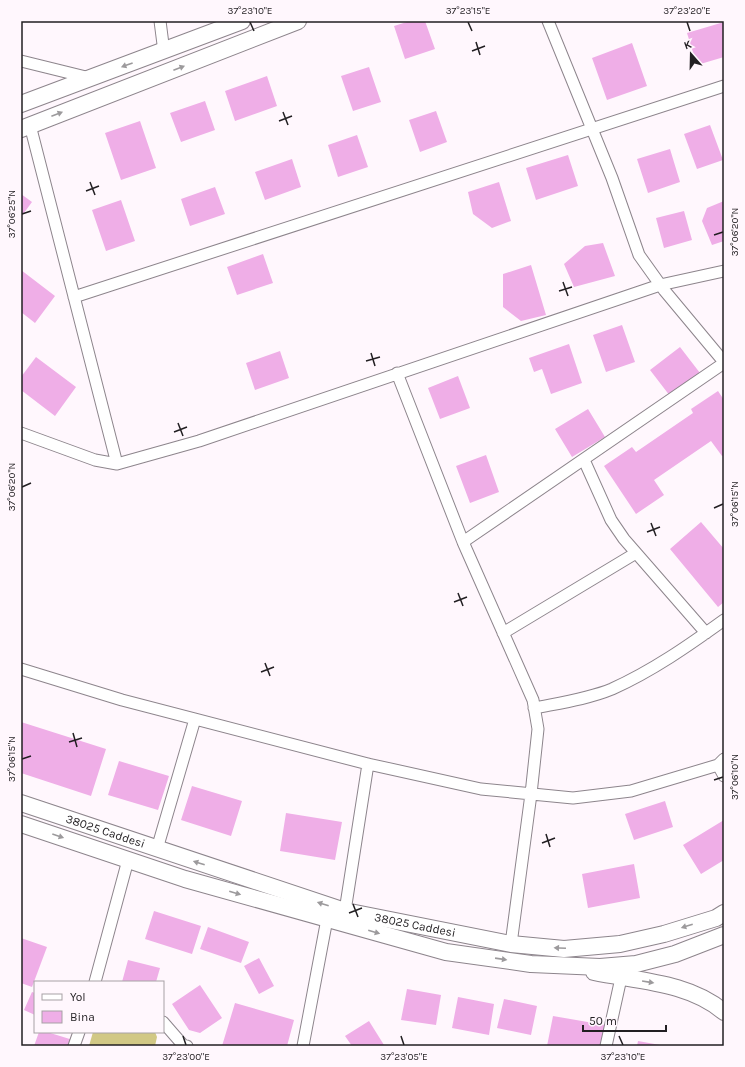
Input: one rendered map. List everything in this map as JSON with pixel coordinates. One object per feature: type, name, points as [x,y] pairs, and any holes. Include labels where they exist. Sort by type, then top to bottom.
[{"type":"main road","points":[[21,104],[164,52],[242,21]]},
{"type":"main road","points":[[25,127],[298,21]]},
{"type":"main road","name":"38025 Caddesi","points":[[21,803],[344,911],[511,944],[564,949],[620,944],[664,934],[716,918],[724,913]]},
{"type":"main road","name":"38025 Caddesi","points":[[22,826],[185,879],[446,952],[531,964],[600,967],[636,964],[675,954],[724,935]]},
{"type":"main road","points":[[555,965],[670,986],[698,997],[724,1012]]},
{"type":"street","points":[[160,21],[164,52]]},
{"type":"street","points":[[463,542],[724,363],[660,284],[639,255],[612,178],[548,21]]},
{"type":"street","points":[[21,61],[91,78]]},
{"type":"street","points":[[74,297],[724,86]]},
{"type":"street","points":[[25,127],[74,297],[117,464]]},
{"type":"street","points":[[21,433],[95,460],[117,464],[199,441],[660,284],[724,271]]},
{"type":"street","points":[[396,373],[463,542],[533,700],[538,730],[511,944]]},
{"type":"street","points":[[584,460],[611,520],[636,553],[706,633]]},
{"type":"street","points":[[503,633],[636,553]]},
{"type":"street","points":[[534,708],[611,690],[648,671],[724,620]]},
{"type":"street","points":[[21,669],[122,700],[368,764],[481,789],[573,798],[631,791],[721,762],[724,776]]},
{"type":"street","points":[[157,848],[195,719]]},
{"type":"street","points":[[344,911],[368,764]]},
{"type":"street","points":[[94,981],[128,860]]},
{"type":"street","points":[[303,1046],[327,919]]},
{"type":"street","points":[[606,1046],[621,978]]},
{"type":"street","points":[[164,1024],[175,1042],[187,1046]]},
{"type":"street","points":[[74,1046],[79,1033]]},
{"type":"shaded area","points":[[93,1033],[155,1033],[157,1037],[155,1046],[89,1046]]},
{"type":"building","points":[[410,21],[425,21],[435,49],[405,59],[394,26]]},
{"type":"building","points":[[724,22],[724,57],[697,65],[687,33]]},
{"type":"building","points":[[632,43],[647,86],[607,100],[592,58]]},
{"type":"building","points":[[369,67],[381,102],[353,111],[341,76]]},
{"type":"building","points":[[267,76],[277,106],[235,121],[225,91]]},
{"type":"building","points":[[205,101],[215,130],[181,142],[170,113]]},
{"type":"building","points":[[436,111],[447,142],[420,152],[409,120]]},
{"type":"building","points":[[140,121],[156,168],[121,180],[105,133]]},
{"type":"building","points":[[710,125],[723,160],[697,169],[684,134]]},
{"type":"building","points":[[357,135],[368,167],[338,177],[328,145]]},
{"type":"building","points":[[670,149],[680,182],[648,193],[637,159]]},
{"type":"building","points":[[568,155],[578,186],[536,200],[526,168]]},
{"type":"building","points":[[292,159],[301,187],[265,200],[255,172]]},
{"type":"building","points":[[499,182],[511,221],[492,228],[473,214],[468,192]]},
{"type":"building","points":[[215,187],[225,214],[190,226],[181,199]]},
{"type":"building","points":[[21,194],[32,202],[21,217]]},
{"type":"building","points":[[121,200],[135,241],[106,251],[92,210]]},
{"type":"building","points":[[724,201],[724,241],[712,245],[702,221],[707,208]]},
{"type":"building","points":[[684,211],[692,240],[664,248],[656,218]]},
{"type":"building","points":[[603,243],[615,276],[574,287],[564,264],[585,246]]},
{"type":"building","points":[[263,254],[273,283],[237,295],[227,267]]},
{"type":"building","points":[[531,265],[546,315],[521,321],[503,307],[503,274]]},
{"type":"building","points":[[21,270],[55,296],[35,323],[21,312]]},
{"type":"building","points":[[622,325],[635,362],[606,372],[593,335]]},
{"type":"building","points":[[569,344],[582,383],[551,394],[542,369],[534,372],[529,358]]},
{"type":"building","points":[[680,347],[700,373],[670,396],[650,370]]},
{"type":"building","points":[[280,351],[289,378],[255,390],[246,363]]},
{"type":"building","points":[[36,357],[76,387],[55,416],[21,390],[21,377]]},
{"type":"building","points":[[458,376],[470,408],[440,419],[428,388]]},
{"type":"building","points":[[718,391],[724,400],[724,455],[722,456],[711,441],[654,480],[664,495],[636,514],[604,466],[632,447],[636,452],[693,413],[691,409]]},
{"type":"building","points":[[588,409],[605,437],[572,457],[555,429]]},
{"type":"building","points":[[486,455],[499,492],[470,503],[456,466]]},
{"type":"building","points":[[701,522],[724,549],[724,602],[718,607],[670,549]]},
{"type":"building","points":[[21,722],[106,749],[91,796],[21,773]]},
{"type":"building","points":[[119,761],[169,776],[158,810],[108,795]]},
{"type":"building","points":[[192,786],[242,801],[231,836],[181,820]]},
{"type":"building","points":[[665,801],[673,827],[634,840],[625,814]]},
{"type":"building","points":[[286,813],[342,822],[335,860],[280,851]]},
{"type":"building","points":[[724,820],[724,860],[701,874],[683,845]]},
{"type":"building","points":[[634,864],[640,898],[588,908],[582,874]]},
{"type":"building","points":[[154,911],[201,926],[192,954],[145,939]]},
{"type":"building","points":[[208,927],[249,942],[241,963],[200,949]]},
{"type":"building","points":[[21,938],[47,947],[32,987],[21,983]]},
{"type":"building","points":[[259,958],[274,986],[259,994],[244,966]]},
{"type":"building","points":[[128,960],[160,968],[156,981],[122,981]]},
{"type":"building","points":[[200,985],[222,1018],[200,1033],[189,1030],[172,1004]]},
{"type":"building","points":[[407,989],[441,995],[436,1025],[401,1020]]},
{"type":"building","points":[[32,992],[34,993],[34,1015],[24,1010]]},
{"type":"building","points":[[458,997],[494,1004],[489,1035],[452,1028]]},
{"type":"building","points":[[504,999],[537,1006],[531,1035],[497,1028]]},
{"type":"building","points":[[235,1003],[294,1020],[287,1046],[222,1046]]},
{"type":"building","points":[[553,1016],[605,1025],[602,1046],[547,1046]]},
{"type":"building","points":[[369,1021],[384,1045],[352,1046],[345,1036]]},
{"type":"building","points":[[39,1033],[50,1033],[73,1040],[72,1046],[34,1046]]},
{"type":"building","points":[[638,1041],[660,1045],[660,1046],[637,1046]]}]
